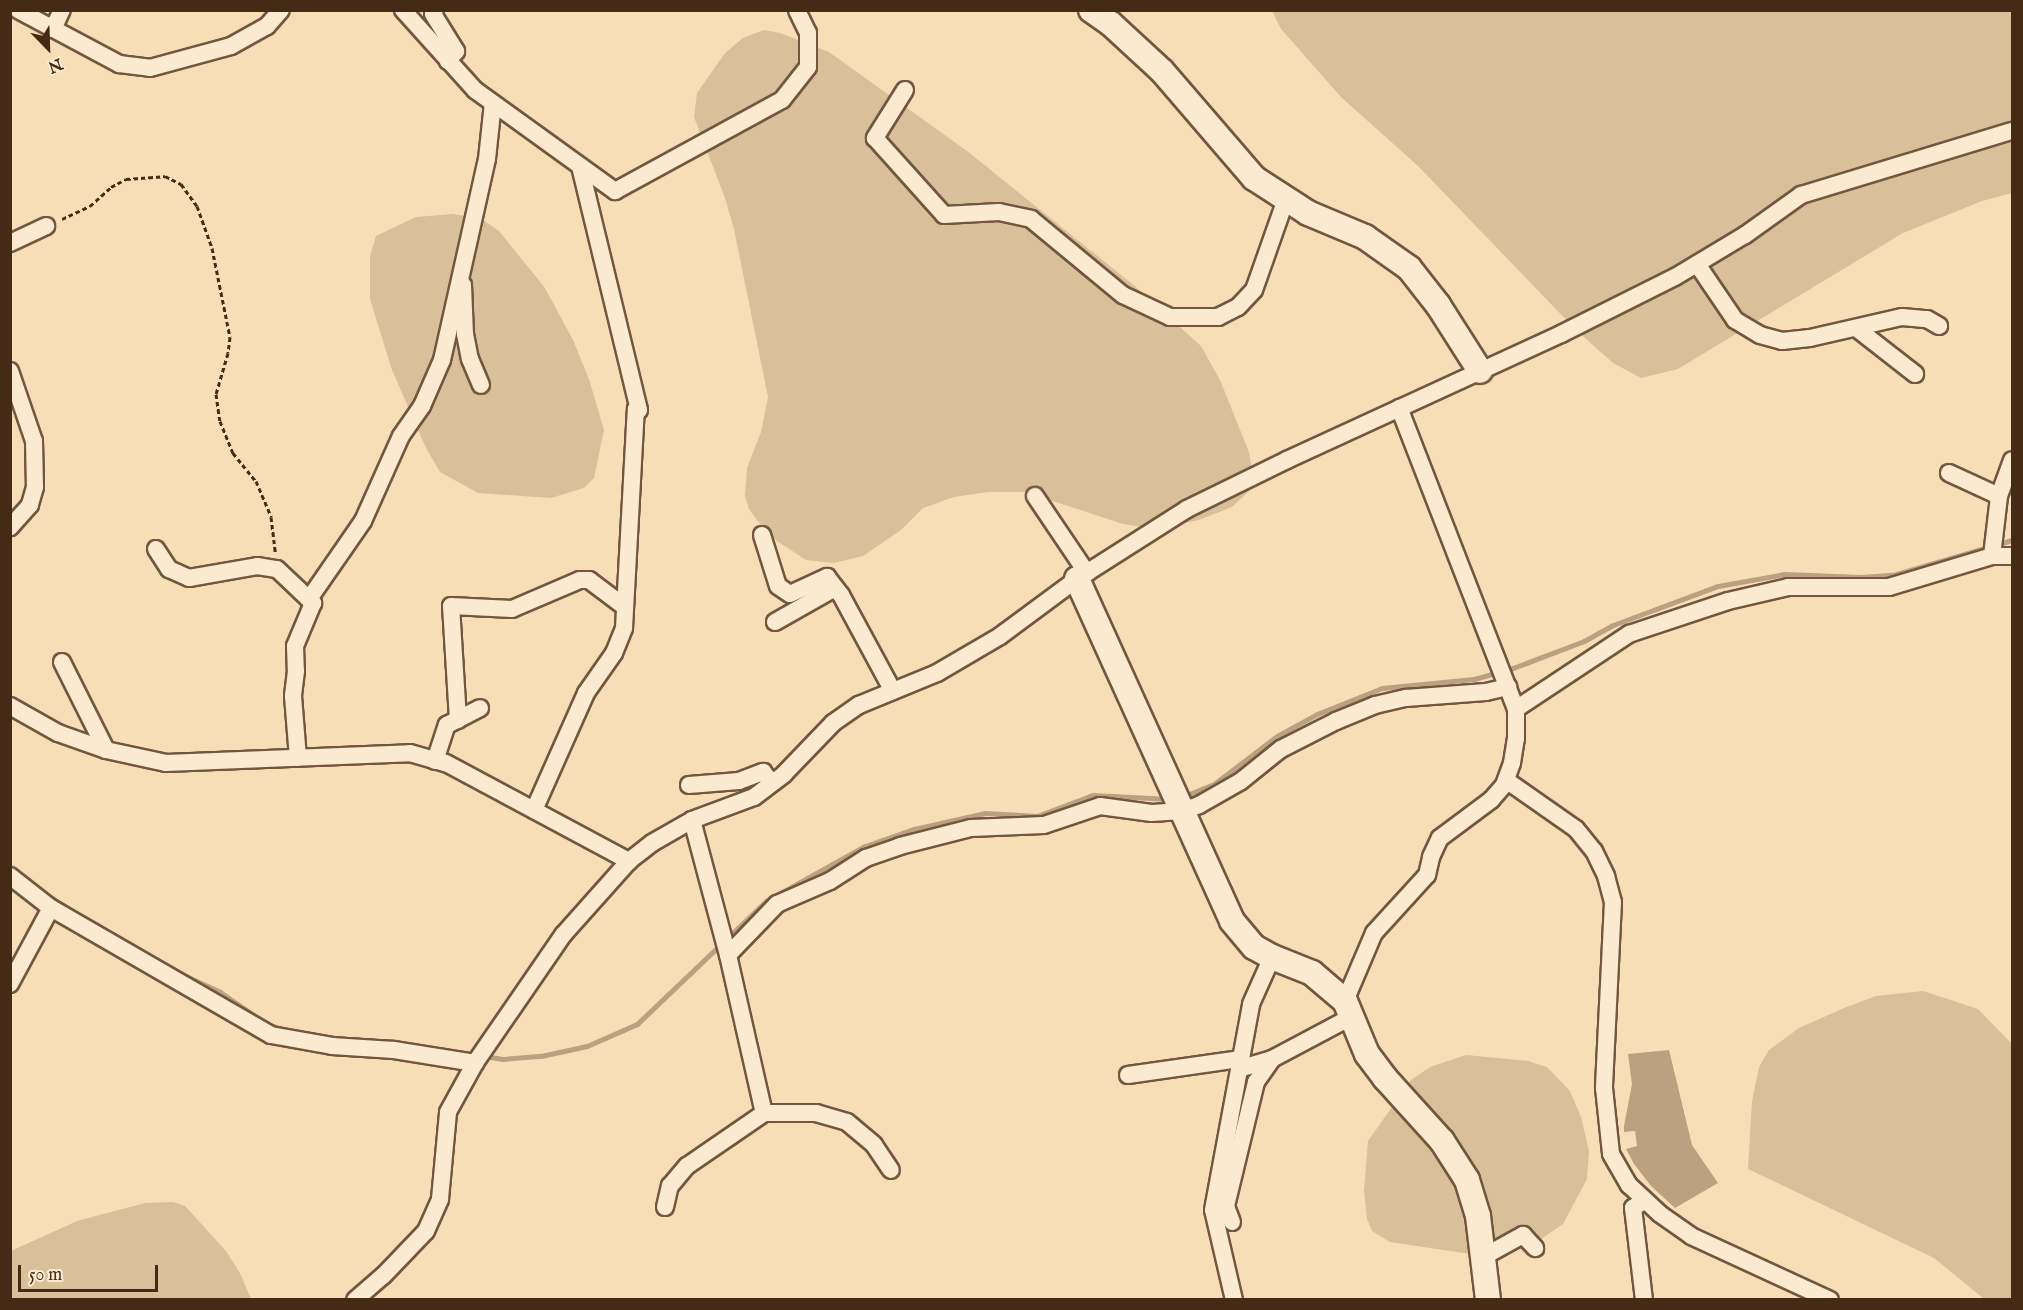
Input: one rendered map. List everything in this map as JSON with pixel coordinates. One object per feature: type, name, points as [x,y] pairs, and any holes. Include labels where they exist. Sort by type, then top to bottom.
[{"type":"street","points":[[18,10],[119,64],[150,68],[231,46],[267,26],[281,10]]},
{"type":"street","points":[[53,29],[62,10]]},
{"type":"street","points":[[403,10],[475,90],[615,190],[782,100],[808,67],[808,33],[797,10]]},
{"type":"street","points":[[435,10],[433,14],[456,51],[448,60]]},
{"type":"street","points":[[1091,10],[1111,24],[1162,71],[1254,178],[1308,213],[1365,237],[1409,268],[1438,305],[1480,371]]},
{"type":"street","points":[[905,90],[875,138],[944,215],[999,212],[1031,219],[1123,295],[1170,317],[1218,317],[1238,307],[1254,290],[1286,199]]},
{"type":"street","points":[[309,599],[363,521],[401,436],[422,406],[442,360],[487,159],[493,103]]},
{"type":"street","points":[[355,1299],[383,1276],[426,1231],[440,1199],[448,1112],[475,1063],[563,935],[629,861],[692,820],[754,796],[772,783],[833,723],[860,705],[938,673],[1000,636],[1082,576],[1188,509],[1582,324],[1697,264],[1745,235],[1801,195],[2013,131]]},
{"type":"street","points":[[534,810],[586,693],[614,653],[624,628],[636,409],[639,410],[580,167]]},
{"type":"street","points":[[10,243],[46,226]]},
{"type":"street","points":[[1697,264],[1735,320],[1760,335],[1782,341],[1902,317],[1927,319],[1939,326]]},
{"type":"street","points":[[460,273],[466,296],[465,334],[470,359],[482,385]]},
{"type":"street","points":[[1856,327],[1915,374]]},
{"type":"street","points":[[10,371],[34,441],[35,487],[30,505],[10,527]]},
{"type":"street","points":[[1232,1222],[1226,1206],[1256,1082],[1272,1059],[1348,1009],[1374,933],[1427,875],[1431,857],[1440,838],[1491,800],[1506,780],[1516,739],[1516,709],[1399,408]]},
{"type":"street","points":[[1992,556],[1999,496],[2013,460]]},
{"type":"street","points":[[1949,473],[1999,496]]},
{"type":"street","points":[[1035,496],[1082,576],[1232,921],[1254,946],[1272,957],[1312,973],[1348,1009],[1367,1054],[1385,1078],[1442,1142],[1467,1180],[1478,1216],[1488,1299]]},
{"type":"street","points":[[762,535],[778,586],[790,594],[827,577],[893,691]]},
{"type":"street","points":[[156,549],[169,569],[189,579],[257,566],[277,569],[313,603],[295,646],[296,671],[293,696],[298,758]]},
{"type":"street","points":[[1516,709],[1629,634],[1728,601],[1788,587],[1889,587],[1992,556],[2013,556]]},
{"type":"street","points":[[458,720],[451,606],[512,609],[580,580],[589,580],[625,607]]},
{"type":"street","points":[[775,622],[835,588]]},
{"type":"street","points":[[62,662],[106,750]]},
{"type":"street","points":[[728,956],[777,904],[830,881],[867,858],[900,846],[971,828],[1044,825],[1100,806],[1152,813],[1182,810],[1199,805],[1241,781],[1281,749],[1336,720],[1365,709],[1406,698],[1486,693],[1508,687]]},
{"type":"street","points":[[10,706],[58,733],[106,750],[166,763],[410,753],[435,760],[629,861]]},
{"type":"street","points":[[435,760],[447,726],[480,708]]},
{"type":"street","points":[[689,785],[739,781],[763,772],[772,783]]},
{"type":"street","points":[[1506,780],[1575,829],[1594,851],[1606,876],[1614,902],[1604,1088],[1611,1154],[1629,1185],[1691,1236],[1830,1299]]},
{"type":"street","points":[[692,820],[728,956],[764,1113]]},
{"type":"street","points":[[10,876],[51,908],[270,1035],[333,1046],[394,1050],[475,1063]]},
{"type":"street","points":[[10,984],[51,908]]},
{"type":"street","points":[[1234,1299],[1213,1210],[1251,1004],[1272,957]]},
{"type":"street","points":[[1128,1076],[1272,1059]]},
{"type":"street","points":[[665,1207],[670,1186],[687,1166],[764,1113],[816,1113],[847,1122],[874,1145],[891,1170]]},
{"type":"street","points":[[1644,1299],[1633,1208],[1645,1200]]},
{"type":"street","points":[[1483,1257],[1523,1235],[1535,1248]]},
{"type":"path","points":[[46,226],[90,206],[111,187],[126,179],[165,176],[181,184],[197,206],[212,248],[230,338],[216,394],[220,421],[233,453],[256,481],[271,517],[277,569]]},
{"type":"shaded area","points":[[1272,11],[2012,11],[2012,193],[1982,201],[1903,233],[1678,369],[1641,378],[1613,363],[1576,330],[1418,166],[1341,97],[1281,29]]},
{"type":"shaded area","points":[[764,30],[780,33],[829,52],[967,151],[1136,287],[1201,346],[1220,380],[1249,452],[1254,480],[1249,491],[1232,507],[1199,520],[1156,529],[1123,524],[1025,492],[988,492],[954,497],[923,508],[901,530],[863,556],[834,563],[806,560],[777,541],[749,509],[745,496],[747,468],[761,432],[768,397],[734,229],[725,198],[694,117],[697,93],[725,53],[743,38]]},
{"type":"shaded area","points":[[453,214],[480,218],[499,231],[545,288],[573,340],[589,379],[604,430],[594,478],[584,488],[551,498],[478,493],[440,472],[426,448],[392,370],[370,299],[370,256],[376,236],[416,217]]},
{"type":"shaded area","points":[[1923,991],[1978,1009],[2012,1044],[2012,1299],[1984,1299],[1934,1258],[1748,1169],[1752,1101],[1759,1067],[1769,1050],[1799,1028],[1844,1008],[1876,996]]},
{"type":"shaded area","points":[[1669,1050],[1692,1145],[1718,1183],[1675,1208],[1651,1186],[1626,1149],[1637,1146],[1635,1131],[1624,1132],[1632,1084],[1628,1054]]},
{"type":"shaded area","points":[[1466,1055],[1528,1061],[1547,1067],[1570,1091],[1581,1117],[1589,1151],[1587,1179],[1563,1224],[1534,1244],[1501,1252],[1470,1254],[1390,1242],[1372,1231],[1367,1219],[1364,1191],[1368,1141],[1411,1080],[1430,1067]]},
{"type":"shaded area","points":[[173,1202],[185,1206],[226,1251],[240,1273],[251,1299],[11,1299],[11,1251],[77,1221],[145,1203]]},
{"type":"waterway","points":[[1182,797],[1214,784],[1277,736],[1317,714],[1382,688],[1474,679],[1513,668],[1584,641],[1613,625],[1718,586],[1785,574],[1861,577],[1893,575],[2012,540]]},
{"type":"waterway","points":[[484,1056],[503,1059],[541,1056],[587,1046],[637,1024],[766,901],[865,846],[914,829],[985,813],[1037,816],[1093,795],[1170,799]]},
{"type":"waterway","points":[[46,894],[66,907]]},
{"type":"waterway","points":[[175,971],[220,992],[268,1025],[291,1031]]},
{"type":"waterway","points":[[353,1040],[395,1042]]}]
